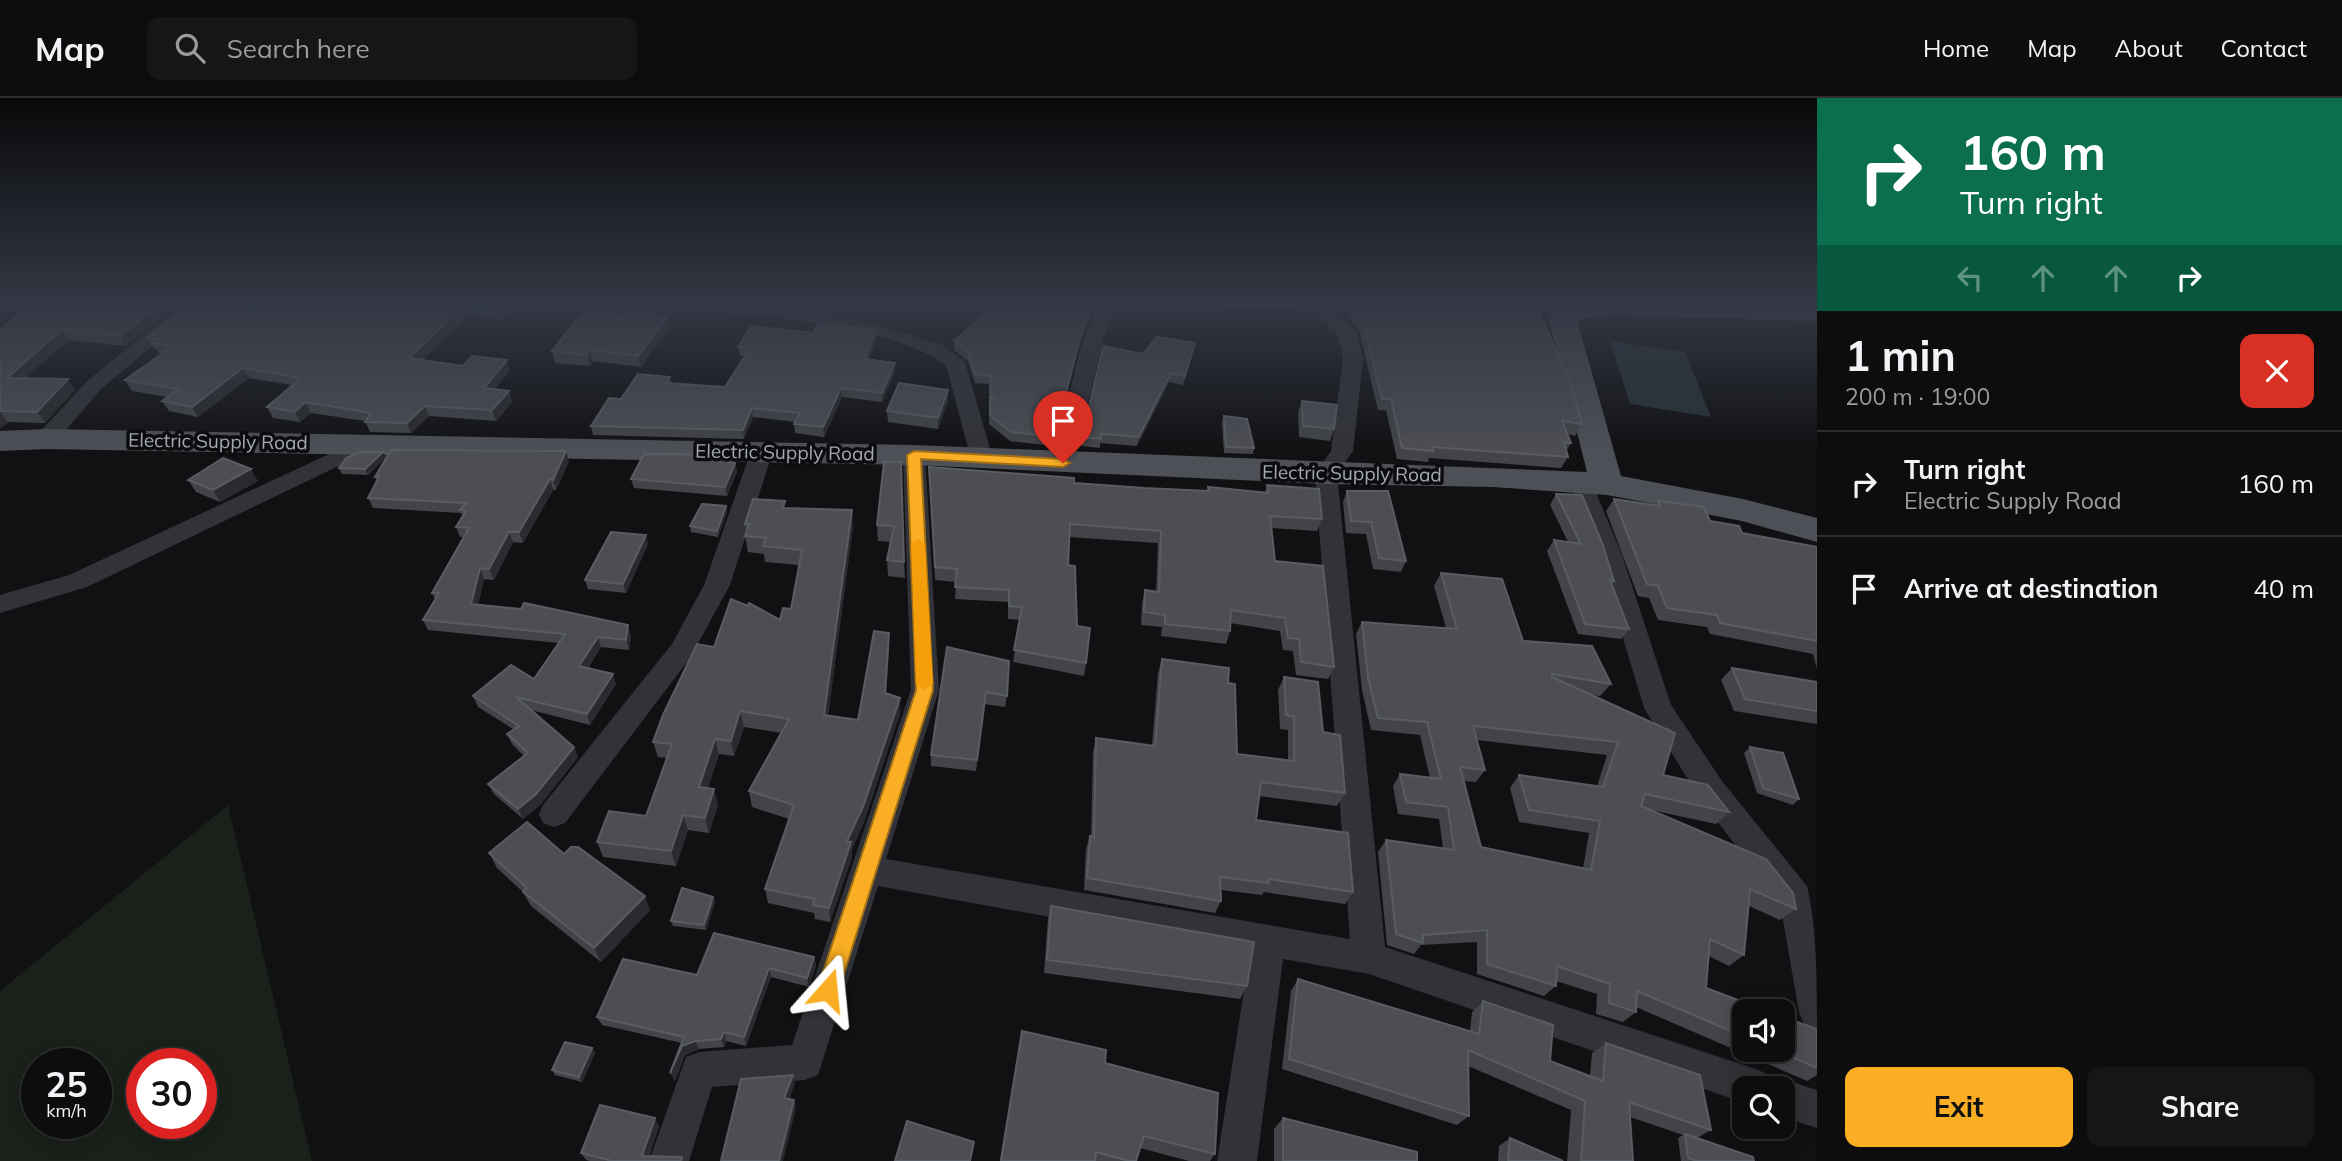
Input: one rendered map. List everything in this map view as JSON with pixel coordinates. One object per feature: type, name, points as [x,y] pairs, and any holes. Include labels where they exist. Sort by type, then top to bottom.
[{"type":"main road","points":[[1569,354],[1594,484]]},
{"type":"main road","name":"Electric Supply Road","points":[[0,441],[46,439],[368,443],[914,455],[1326,474],[1493,477],[1594,484],[1743,510],[1817,530]]},
{"type":"street","points":[[46,439],[94,385],[133,354]]},
{"type":"street","points":[[942,354],[955,362],[982,459]]},
{"type":"street","points":[[1063,463],[1089,354]]},
{"type":"street","points":[[1352,354],[1342,451],[1326,474],[1369,958]]},
{"type":"street","points":[[0,604],[78,581],[368,443]]},
{"type":"street","points":[[554,814],[681,651],[717,585],[762,452]]},
{"type":"street","points":[[669,1161],[699,1070],[804,1062],[925,690],[914,455]]},
{"type":"street","points":[[1594,484],[1610,555],[1658,708],[1711,790],[1806,902],[1817,1012]]},
{"type":"street","points":[[867,870],[1369,958],[1732,1080]]},
{"type":"street","points":[[1237,1161],[1269,941]]},
{"type":"street","points":[[1795,1102],[1817,1109]]},
{"type":"shaded area","points":[[1614,354],[1686,354],[1711,417],[1630,404]]},
{"type":"shaded area","points":[[228,805],[312,1161],[0,1161],[0,991]]},
{"type":"building","points":[[0,354],[34,354],[7,378],[68,379],[37,412],[0,411]]},
{"type":"building","points":[[162,354],[414,354],[409,358],[463,366],[472,356],[507,360],[484,388],[509,391],[492,410],[425,406],[407,423],[365,422],[371,413],[305,402],[295,412],[267,407],[301,378],[243,368],[192,407],[162,401],[178,389],[125,380]]},
{"type":"building","points":[[746,354],[867,354],[865,359],[895,363],[882,393],[841,388],[823,427],[794,424],[800,413],[752,408],[743,430],[591,426],[609,398],[621,399],[638,374],[670,377],[666,383],[725,387]]},
{"type":"building","points":[[969,354],[1076,354],[1055,437],[1011,432],[990,415],[990,397],[994,398],[990,393],[991,376],[975,374]]},
{"type":"building","points":[[1101,354],[1192,354],[1185,376],[1171,373],[1139,437],[1101,434],[1101,439],[1082,437]]},
{"type":"building","points":[[1371,354],[1557,354],[1572,388],[1582,424],[1562,421],[1571,443],[1564,442],[1568,457],[1432,447],[1433,451],[1402,448],[1391,399],[1382,399]]},
{"type":"building","points":[[899,383],[948,390],[938,418],[887,411]]},
{"type":"building","points":[[1302,401],[1337,405],[1334,429],[1303,426]]},
{"type":"building","points":[[1224,416],[1247,419],[1254,448],[1226,447]]},
{"type":"building","points":[[391,450],[566,451],[553,480],[550,479],[519,532],[509,532],[489,569],[480,568],[471,604],[521,609],[524,603],[628,625],[626,640],[598,637],[579,666],[613,674],[587,714],[516,697],[574,747],[536,794],[518,809],[488,784],[528,753],[507,734],[519,726],[473,696],[511,665],[534,679],[565,634],[423,620],[439,593],[432,593],[469,528],[456,527],[466,511],[460,510],[466,503],[368,498],[379,477],[375,477]]},
{"type":"building","points":[[360,452],[383,452],[365,469],[339,468],[346,458]]},
{"type":"building","points":[[644,454],[732,455],[729,462],[735,463],[725,487],[631,479]]},
{"type":"building","points":[[223,458],[251,469],[213,490],[188,480]]},
{"type":"building","points":[[884,462],[901,462],[904,562],[887,560],[894,526],[877,525]]},
{"type":"building","points":[[929,467],[1074,478],[1074,483],[1144,488],[1209,491],[1208,487],[1269,493],[1267,485],[1319,489],[1322,519],[1270,516],[1275,561],[1323,566],[1334,667],[1301,662],[1299,639],[1288,638],[1285,618],[1231,610],[1230,631],[1165,624],[1165,615],[1144,612],[1145,590],[1159,592],[1161,531],[1070,524],[1068,565],[1075,566],[1077,626],[1090,628],[1086,663],[1014,650],[1022,607],[1009,606],[1009,590],[955,587],[957,569],[935,567]]},
{"type":"building","points":[[1347,491],[1388,491],[1406,561],[1379,558],[1371,522],[1351,521]]},
{"type":"building","points":[[1556,494],[1582,495],[1603,545],[1614,581],[1610,580],[1629,629],[1585,624],[1554,540],[1581,544]]},
{"type":"building","points":[[753,499],[785,501],[783,508],[852,510],[824,715],[858,720],[874,631],[889,633],[885,693],[900,698],[863,807],[847,841],[851,842],[829,908],[813,905],[815,899],[765,889],[794,805],[749,791],[789,719],[740,711],[731,741],[715,739],[699,787],[714,789],[705,818],[683,815],[671,851],[597,842],[609,811],[646,816],[672,744],[653,742],[663,715],[697,644],[714,647],[731,599],[748,606],[749,603],[780,620],[783,608],[791,609],[802,550],[763,546],[766,538],[745,536],[749,524],[745,524]]},
{"type":"building","points":[[1614,499],[1660,506],[1658,501],[1704,507],[1710,521],[1739,526],[1742,533],[1817,547],[1817,641],[1720,623],[1717,615],[1667,608],[1658,586],[1647,584]]},
{"type":"building","points":[[702,504],[726,506],[717,531],[690,526]]},
{"type":"building","points":[[611,532],[646,535],[623,584],[585,580]]},
{"type":"building","points":[[1441,573],[1502,579],[1523,641],[1592,646],[1611,684],[1552,674],[1552,677],[1675,733],[1663,775],[1708,785],[1729,812],[1645,794],[1641,806],[1766,859],[1793,893],[1796,909],[1750,889],[1744,955],[1710,939],[1706,988],[1735,999],[1732,999],[1732,1031],[1637,991],[1636,1012],[1609,1003],[1610,984],[1557,966],[1556,986],[1487,964],[1487,930],[1423,935],[1423,943],[1396,934],[1386,840],[1454,850],[1448,807],[1406,802],[1400,774],[1441,779],[1427,722],[1378,718],[1368,678],[1362,622],[1457,629]],"holes":[[[1473,726],[1618,742],[1603,787],[1519,775],[1529,810],[1600,821],[1591,870],[1481,847],[1460,767],[1485,770]]]},
{"type":"building","points":[[947,647],[1009,661],[1007,696],[986,692],[977,760],[931,755]]},
{"type":"building","points":[[1162,659],[1229,668],[1228,683],[1235,684],[1237,754],[1294,761],[1294,717],[1286,715],[1284,677],[1318,682],[1323,732],[1340,735],[1345,793],[1261,782],[1256,820],[1348,833],[1353,892],[1268,879],[1269,883],[1220,877],[1221,901],[1087,878],[1090,836],[1094,837],[1096,738],[1155,746]]},
{"type":"building","points":[[1732,668],[1817,682],[1817,711],[1745,699]]},
{"type":"building","points":[[1750,747],[1783,753],[1799,799],[1763,788]]},
{"type":"building","points":[[527,822],[564,854],[571,847],[578,847],[645,896],[594,948],[523,892],[527,888],[489,853]]},
{"type":"building","points":[[682,888],[713,897],[704,925],[671,921]]},
{"type":"building","points":[[1051,906],[1254,942],[1247,986],[1047,960]]},
{"type":"building","points":[[714,933],[814,957],[807,978],[769,968],[744,1037],[724,1032],[721,1039],[695,1041],[682,1046],[670,1073],[684,1037],[597,1017],[623,959],[697,975]]},
{"type":"building","points":[[1298,979],[1479,1034],[1483,1001],[1553,1025],[1550,1061],[1603,1081],[1606,1043],[1700,1075],[1711,1130],[1629,1102],[1633,1161],[1581,1161],[1585,1101],[1468,1050],[1469,1116],[1289,1059]]},
{"type":"building","points":[[1795,1021],[1817,1029],[1817,1068],[1795,1058]]},
{"type":"building","points":[[1022,1031],[1106,1050],[1105,1063],[1218,1093],[1215,1154],[1144,1136],[1136,1161],[1096,1152],[1095,1161],[1001,1160]]},
{"type":"building","points":[[565,1042],[592,1048],[579,1077],[552,1070]]},
{"type":"building","points":[[793,1075],[784,1098],[794,1100],[779,1161],[721,1161],[741,1079]]},
{"type":"building","points":[[600,1105],[655,1118],[642,1156],[682,1157],[681,1161],[613,1161],[581,1153]]},
{"type":"building","points":[[1283,1118],[1417,1152],[1417,1161],[1283,1161]]},
{"type":"building","points":[[907,1121],[974,1142],[970,1161],[895,1161]]},
{"type":"building","points":[[1685,1134],[1753,1157],[1754,1161],[1697,1161],[1688,1158]]},
{"type":"building","points":[[1510,1138],[1563,1161],[1508,1161]]},
{"type":"slow traffic","points":[[918,544],[924,684]]},
{"type":"route","points":[[828,990],[925,690],[914,455],[1063,463]]}]
